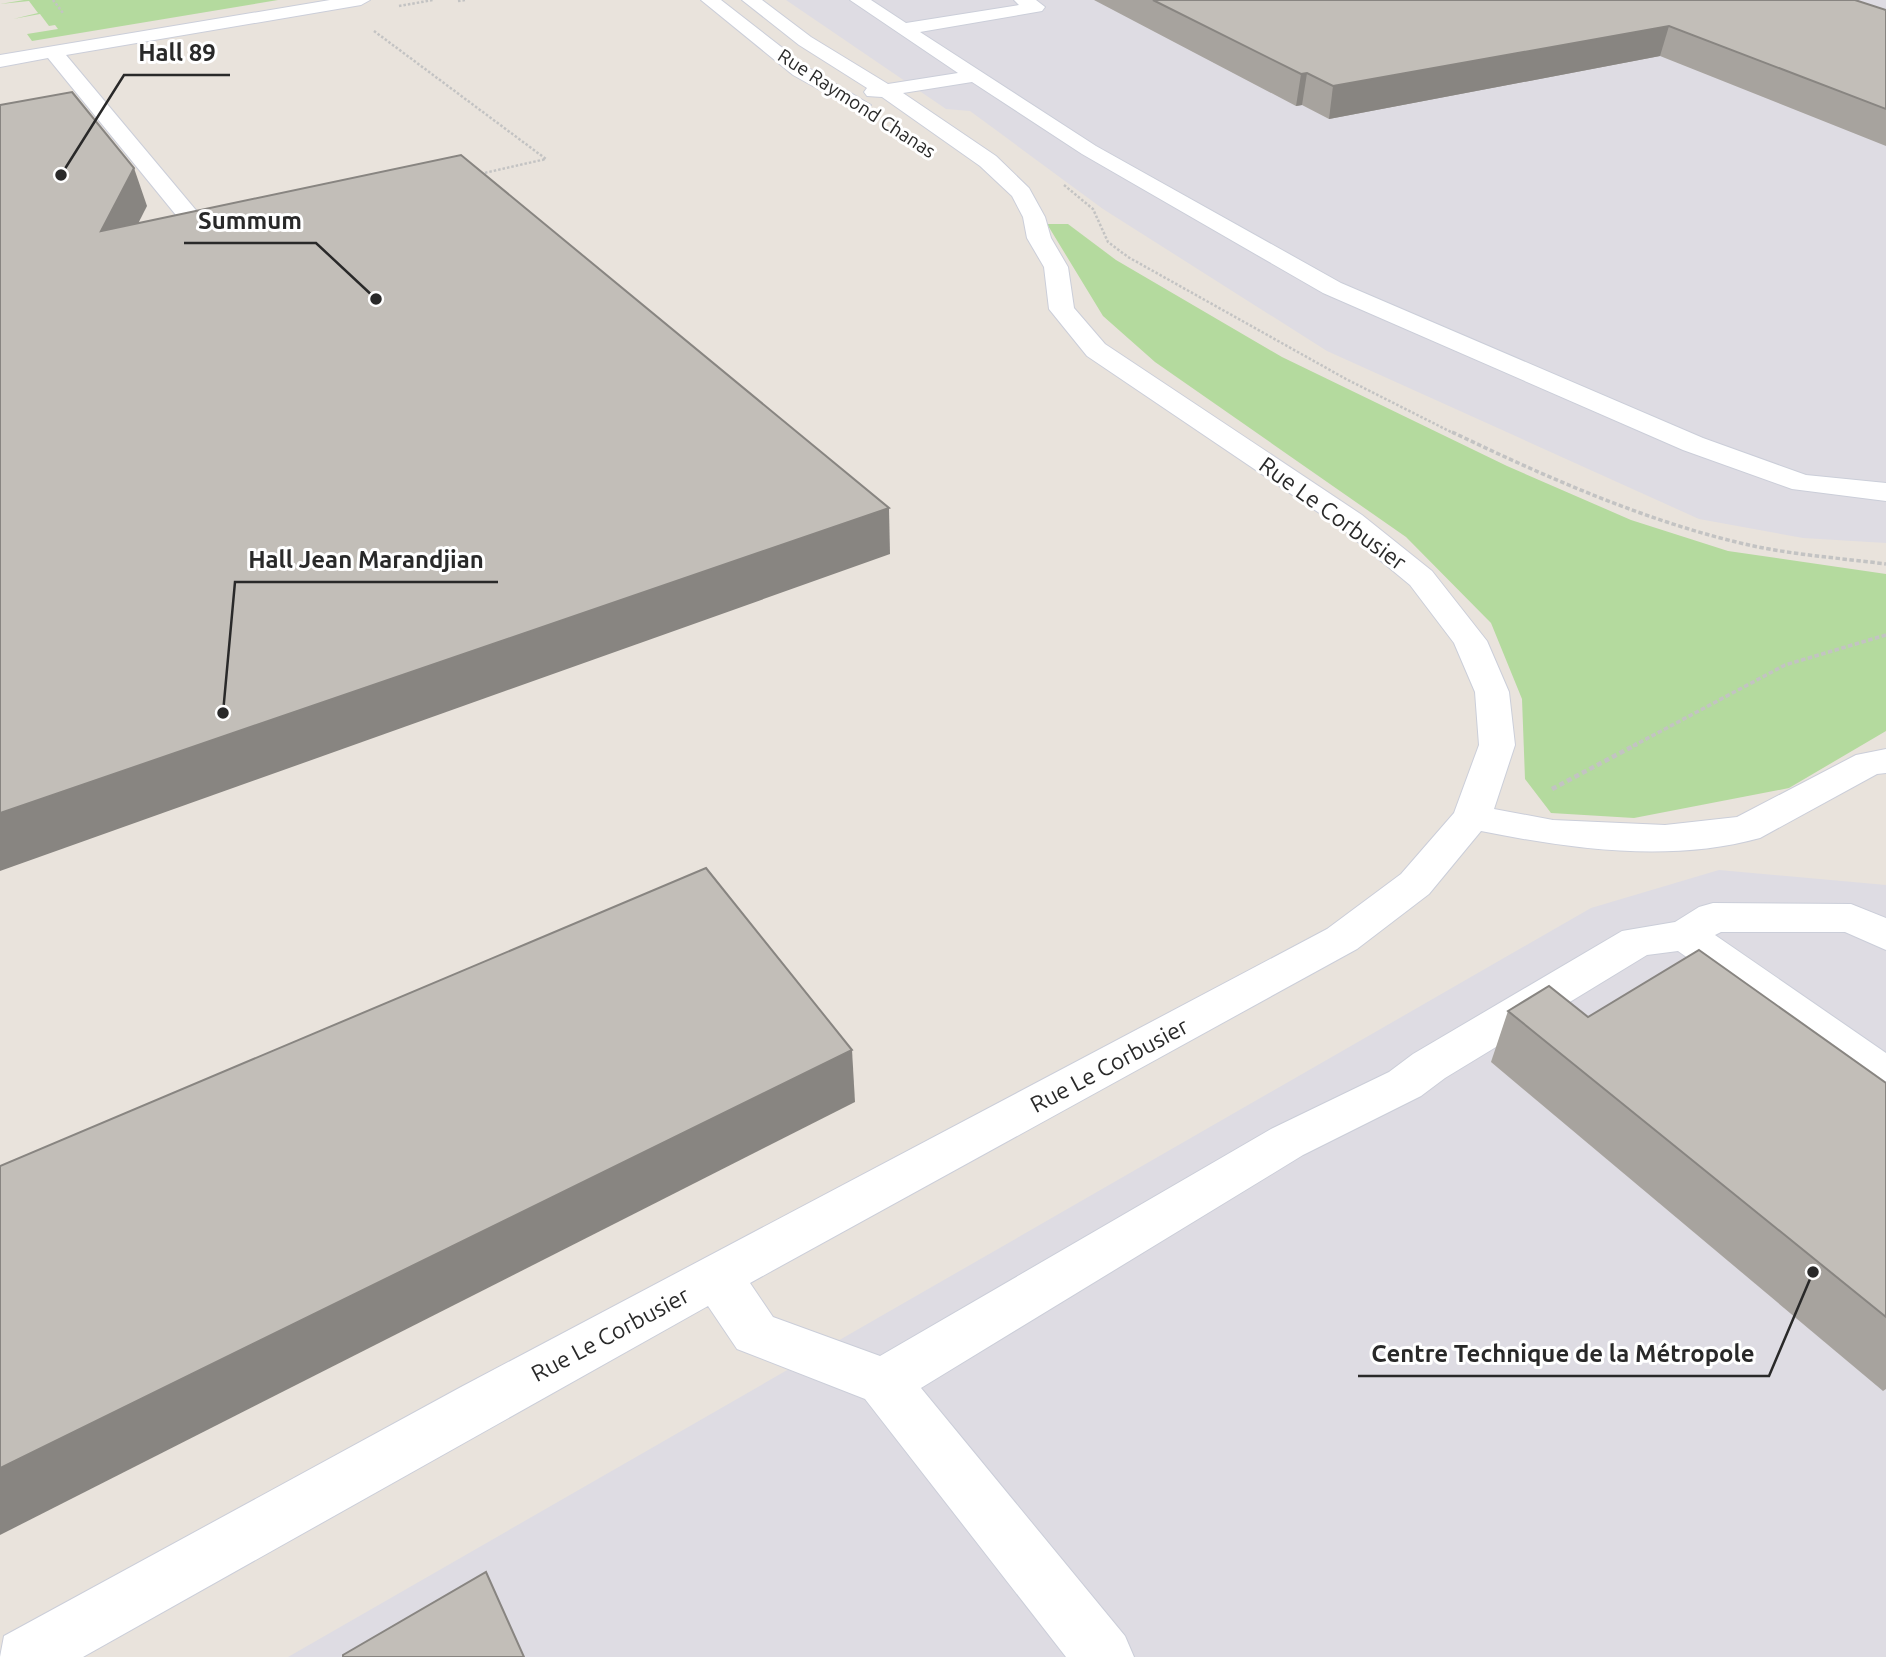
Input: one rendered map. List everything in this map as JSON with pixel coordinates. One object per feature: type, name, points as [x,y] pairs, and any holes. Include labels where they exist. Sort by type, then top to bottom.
[{"type":"street","points":[[0,61],[361,0]]},
{"type":"street","points":[[751,0],[849,70],[878,86]]},
{"type":"street","points":[[859,0],[1152,187],[1332,288],[1693,444],[1802,484],[1886,492]]},
{"type":"street","points":[[903,29],[1035,7],[1023,0]]},
{"type":"street","points":[[714,3],[752,18],[827,75],[839,80],[852,80],[855,78],[849,70]]},
{"type":"street","name":"Rue Raymond Chanas","points":[[714,3],[800,71],[878,86],[988,161],[1021,193],[1034,218],[1023,225]]},
{"type":"street","points":[[784,25],[839,44],[865,63],[878,86]]},
{"type":"street","points":[[52,52],[197,226]]},
{"type":"street","points":[[878,86],[916,69],[965,70]]},
{"type":"street","points":[[827,75],[878,86],[965,70]]},
{"type":"street","name":"Rue Raymond Chanas","points":[[877,113],[878,86]]},
{"type":"street","name":"Rue Le Corbusier","points":[[24,1657],[716,1276],[1342,939],[1415,884],[1472,817],[1497,745],[1492,692],[1470,640],[1421,578],[1351,521],[1096,350],[1062,309],[1056,267],[1023,225]]},
{"type":"street","points":[[1472,817],[1553,833],[1665,838],[1746,829],[1787,804],[1869,763],[1886,761]]},
{"type":"street","points":[[884,1382],[1287,1142],[1405,1084],[1429,1066],[1637,942],[1685,935],[1713,917],[1851,918],[1886,935]]},
{"type":"street","points":[[1685,935],[1886,1076]]},
{"type":"street","points":[[716,1276],[755,1333],[884,1382],[1104,1657]]},
{"type":"path","points":[[458,1],[466,0]]},
{"type":"path","points":[[368,26],[546,159],[480,174]]},
{"type":"path","points":[[1063,185],[1093,209],[1108,242],[1128,257],[1294,353],[1408,411],[1639,513],[1731,540],[1785,552],[1886,564]]},
{"type":"path","points":[[1521,827],[1553,787],[1785,665],[1886,635]]},
{"type":"shaded area","points":[[786,0],[1886,0],[1886,543],[1803,538],[1699,519],[1327,351],[1103,209],[970,111],[946,109]]},
{"type":"shaded area","points":[[1719,870],[1886,885],[1886,1657],[288,1657],[1591,908]]},
{"type":"green space","points":[[24,0],[278,0],[32,41],[27,34],[58,29],[55,25],[49,26],[40,14],[13,19],[38,13],[29,1],[0,4]]},
{"type":"green space","points":[[1047,224],[1068,224],[1116,260],[1282,357],[1507,466],[1631,520],[1728,551],[1886,574],[1886,731],[1789,788],[1634,818],[1551,813],[1525,779],[1522,699],[1491,623],[1406,537],[1155,362],[1103,316]]},
{"type":"building","points":[[1153,0],[1855,0],[1886,10],[1886,109],[1669,26],[1333,86],[1307,73],[1301,74]]},
{"type":"building","points":[[72,92],[134,168],[101,231],[461,155],[889,508],[0,813],[0,105]]},
{"type":"building","points":[[706,868],[852,1050],[0,1468],[0,1166]]},
{"type":"building","points":[[1699,950],[1886,1083],[1886,1317],[1508,1011],[1549,986],[1588,1017]]},
{"type":"building","points":[[486,1572],[524,1657],[343,1657],[343,1655]]},
{"type":"place","name":"Hall 89","points":[[61,175]]},
{"type":"place","name":"Summum","points":[[376,299]]},
{"type":"place","name":"Hall Jean Marandjian","points":[[223,713]]},
{"type":"place","name":"Centre Technique de la Métropole","points":[[1813,1272]]}]
